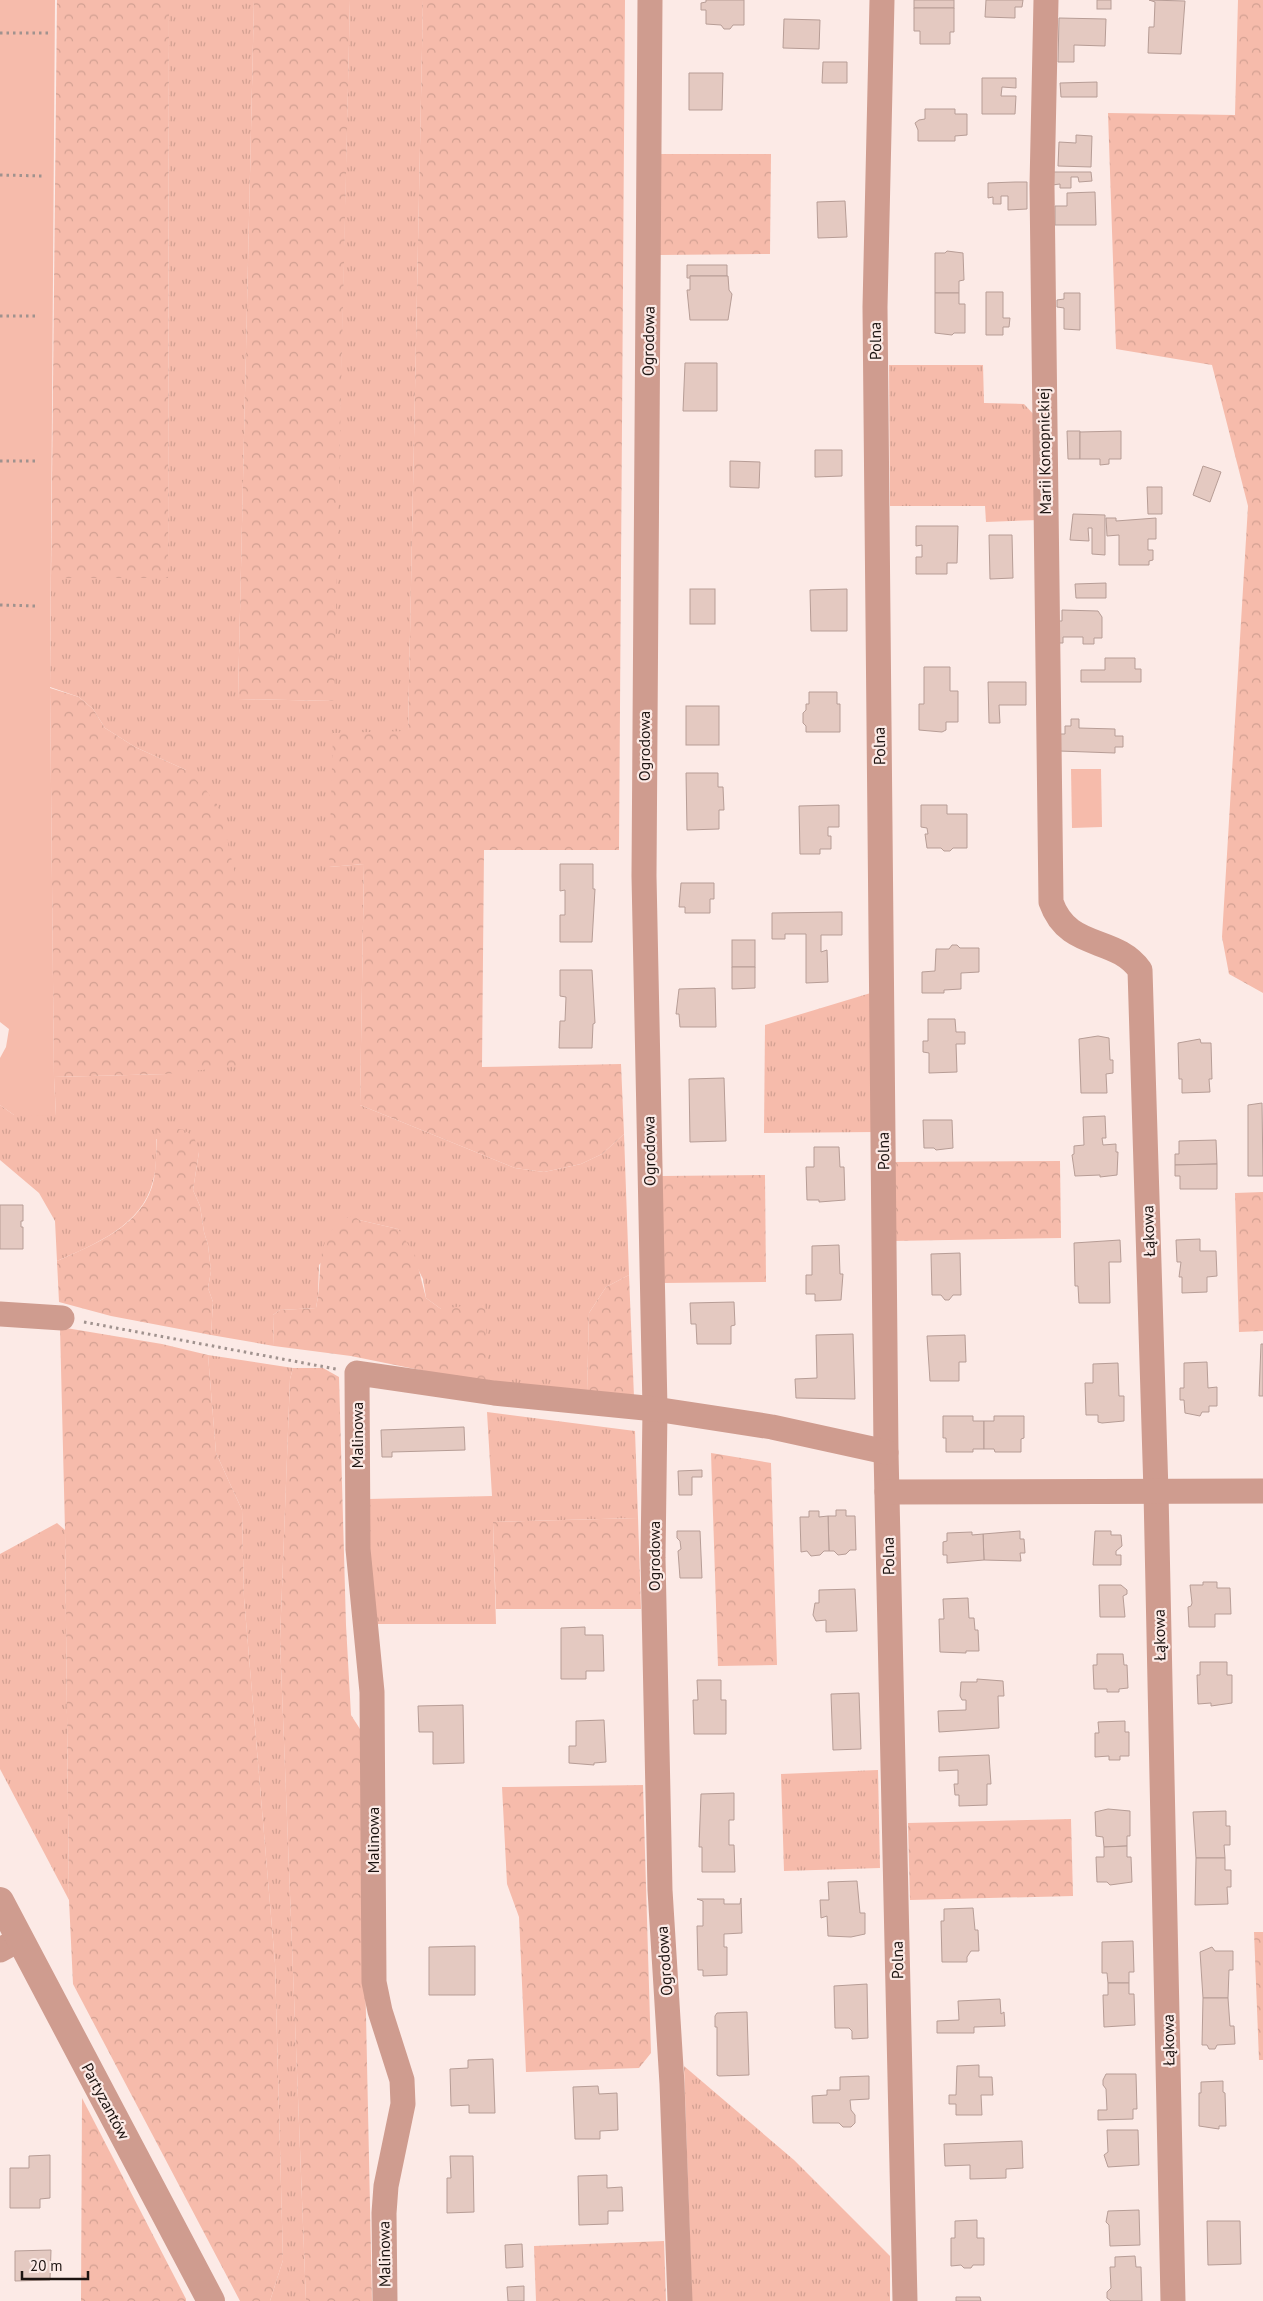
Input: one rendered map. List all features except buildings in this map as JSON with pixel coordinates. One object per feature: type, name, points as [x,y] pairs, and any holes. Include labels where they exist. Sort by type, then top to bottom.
[{"type":"street","name":"Ogrodowa","points":[[650,0],[644,876],[654,1410],[653,1558],[660,1890],[672,2084],[680,2301]]},
{"type":"street","name":"Polna","points":[[882,0],[875,307],[886,1452],[905,2301]]},
{"type":"street","name":"Marii Konopnickiej","points":[[1046,0],[1042,186],[1051,902],[1060,923],[1068,930],[1119,953],[1135,963],[1140,970]]},
{"type":"street","name":"Łąkowa","points":[[1140,970],[1156,1492],[1174,2301]]},
{"type":"street","points":[[0,1314],[62,1318]]},
{"type":"street","points":[[357,1373],[494,1393],[654,1410],[772,1427],[886,1452]]},
{"type":"street","name":"Malinowa","points":[[357,1373],[358,1549],[372,1692],[374,1982],[380,2011],[402,2080],[403,2104],[386,2186],[384,2213],[385,2301]]},
{"type":"street","points":[[887,1492],[1263,1491]]},
{"type":"street","name":"Partyzantów","points":[[0,1901],[10,1944],[211,2301]]},
{"type":"path","points":[[0,33],[48,33]]},
{"type":"path","points":[[0,175],[42,176]]},
{"type":"path","points":[[0,316],[38,316]]},
{"type":"path","points":[[0,461],[36,461]]},
{"type":"path","points":[[0,605],[36,606]]},
{"type":"path","points":[[62,1318],[357,1373]]},
{"type":"green space","points":[[0,0],[55,0],[50,687],[56,1116],[14,1115],[0,1105],[0,1058],[6,1047],[9,1029],[0,1022]]},
{"type":"green space","points":[[57,0],[169,0],[168,578],[51,578]]},
{"type":"green space","points":[[169,0],[254,0],[238,699],[333,701],[350,0],[423,0],[408,732],[329,867],[364,864],[360,1105],[515,1168],[544,1172],[581,1164],[602,1154],[624,1134],[629,1275],[606,1287],[589,1313],[587,1393],[489,1384],[441,1309],[426,1298],[423,1279],[398,1229],[359,1220],[319,1265],[316,1308],[280,1310],[273,1315],[274,1346],[211,1335],[213,1302],[208,1288],[211,1271],[208,1245],[200,1206],[193,1190],[199,1152],[156,1139],[153,1181],[147,1197],[139,1210],[115,1232],[57,1261],[55,1221],[39,1193],[0,1160],[0,1105],[14,1115],[56,1115],[54,1077],[166,1074],[186,770],[135,747],[105,728],[93,709],[79,697],[50,687],[51,578],[168,578]]},
{"type":"green space","points":[[254,0],[350,0],[334,701],[238,699]]},
{"type":"green space","points":[[423,0],[625,0],[619,850],[484,850],[482,1067],[621,1064],[624,1134],[602,1154],[581,1164],[544,1172],[515,1168],[360,1105],[364,864],[329,867],[333,733],[408,731]]},
{"type":"green space","points":[[1238,0],[1263,0],[1263,993],[1229,974],[1222,937],[1248,506],[1212,365],[1116,349],[1108,113],[1235,115]]},
{"type":"green space","points":[[661,154],[771,154],[770,254],[659,255]]},
{"type":"green space","points":[[889,365],[983,365],[984,403],[1024,404],[1036,417],[1039,520],[986,522],[985,506],[890,506]]},
{"type":"green space","points":[[50,688],[79,697],[93,709],[105,728],[135,747],[186,770],[206,790],[221,812],[237,884],[238,1066],[166,1074],[54,1077]]},
{"type":"green space","points":[[1071,769],[1101,769],[1102,827],[1072,828]]},
{"type":"green space","points":[[874,992],[876,1132],[764,1133],[765,1025]]},
{"type":"green space","points":[[157,1125],[184,1130],[194,1137],[199,1152],[193,1190],[200,1206],[208,1245],[211,1271],[208,1288],[213,1302],[211,1335],[111,1316],[59,1302],[57,1261],[102,1240],[116,1231],[140,1209],[149,1195],[155,1172]]},
{"type":"green space","points":[[1060,1161],[1061,1238],[893,1241],[892,1162]]},
{"type":"green space","points":[[765,1175],[766,1282],[662,1283],[661,1176]]},
{"type":"green space","points":[[1263,1192],[1263,1331],[1239,1332],[1235,1193]]},
{"type":"green space","points":[[353,1215],[359,1220],[398,1229],[415,1255],[426,1298],[441,1309],[485,1303],[489,1384],[351,1356],[274,1346],[273,1315],[280,1310],[316,1308],[320,1268],[325,1243],[331,1232],[340,1222]]},
{"type":"green space","points":[[629,1275],[634,1397],[587,1393],[589,1313],[606,1287]]},
{"type":"green space","points":[[60,1327],[162,1344],[208,1355],[216,1453],[242,1510],[244,1598],[275,1963],[283,2260],[270,2301],[240,2301],[73,1984],[69,1900],[65,1530]]},
{"type":"green space","points":[[208,1355],[293,1368],[290,1379],[280,1640],[306,2301],[270,2301],[283,2260],[275,1963],[244,1598],[242,1510],[216,1453]]},
{"type":"green space","points":[[293,1368],[323,1368],[339,1377],[346,1625],[351,1715],[360,1729],[372,2301],[306,2301],[280,1640],[290,1379]]},
{"type":"green space","points":[[487,1412],[635,1431],[638,1518],[493,1522],[496,1624],[373,1624],[368,1499],[492,1496]]},
{"type":"green space","points":[[711,1453],[771,1463],[777,1665],[718,1666]]},
{"type":"green space","points":[[638,1518],[641,1609],[496,1609],[493,1522]]},
{"type":"green space","points":[[57,1523],[65,1530],[69,1900],[0,1769],[0,1554]]},
{"type":"green space","points":[[878,1770],[880,1868],[784,1871],[781,1774]]},
{"type":"green space","points":[[643,1785],[651,2053],[639,2068],[526,2072],[519,1917],[507,1884],[502,1787]]},
{"type":"green space","points":[[1071,1819],[1073,1896],[910,1900],[908,1823]]},
{"type":"green space","points":[[1254,1932],[1263,1932],[1263,2060],[1259,2060]]},
{"type":"green space","points":[[684,2066],[794,2160],[890,2256],[890,2301],[692,2301]]},
{"type":"green space","points":[[82,2098],[186,2299],[186,2301],[81,2301]]},
{"type":"green space","points":[[664,2241],[666,2301],[536,2301],[534,2246]]}]
